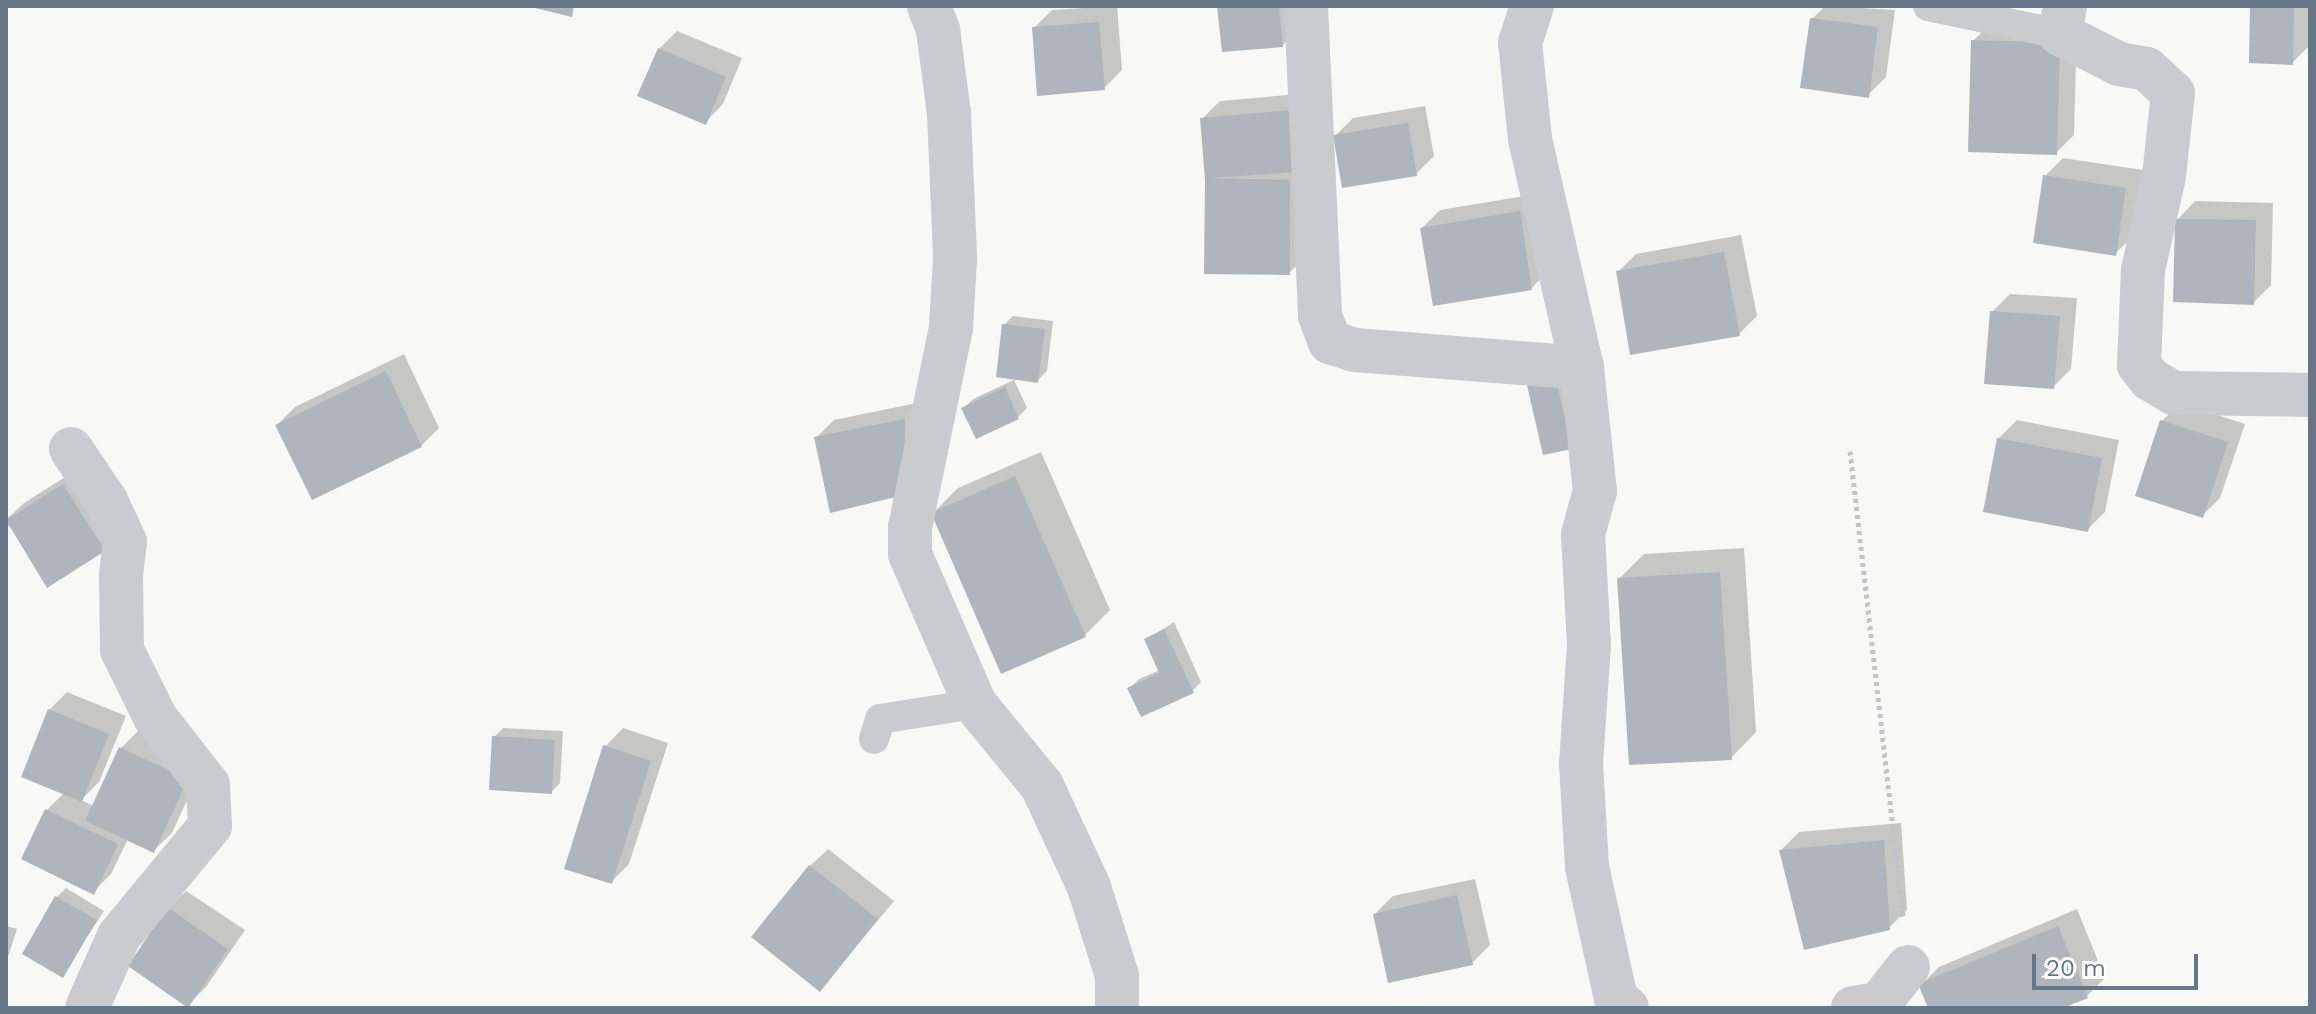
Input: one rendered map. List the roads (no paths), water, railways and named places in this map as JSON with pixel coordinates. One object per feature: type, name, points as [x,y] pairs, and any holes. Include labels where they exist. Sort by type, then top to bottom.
[{"type":"street","points":[[929,6],[938,30],[949,113],[955,259],[951,328],[910,527],[910,554],[975,704],[1042,786],[1089,887],[1117,976],[1117,1008]]},
{"type":"street","points":[[1306,6],[1320,316],[1330,342],[1355,350],[1582,368]]},
{"type":"street","points":[[1532,6],[1520,42],[1530,139],[1582,368],[1595,491],[1583,534],[1589,644],[1581,763],[1587,867],[1616,999],[1627,1008]]},
{"type":"street","points":[[2062,20],[2119,64],[2147,69],[2173,93],[2164,176],[2143,270],[2139,365],[2150,379],[2173,393],[2310,395]]},
{"type":"street","points":[[71,449],[106,501],[125,542],[121,576],[122,650],[155,717],[208,785],[210,826],[119,936],[87,1008]]},
{"type":"street","points":[[1853,1008],[1879,1004],[1908,967]]},
{"type":"lane","points":[[1928,6],[1951,14],[2062,20]]},
{"type":"lane","points":[[874,739],[880,719],[975,704]]}]
